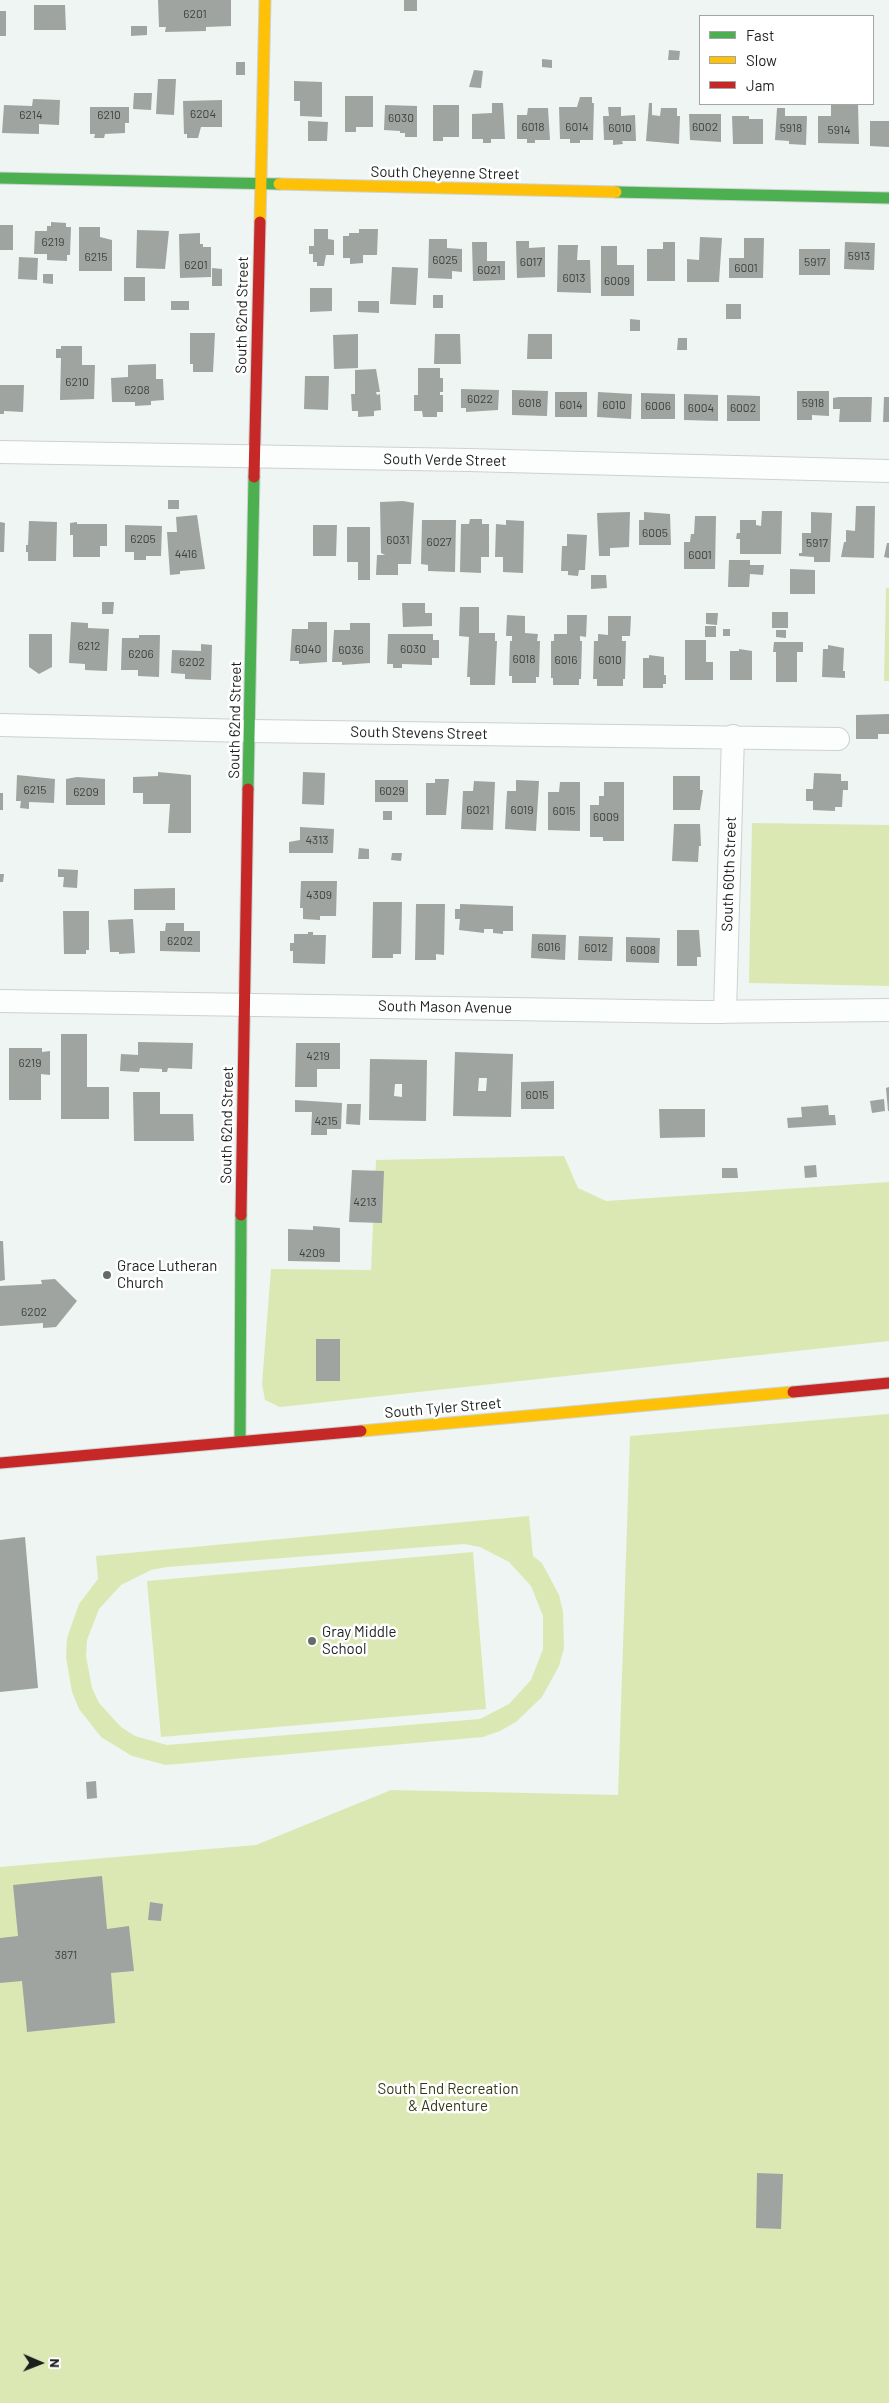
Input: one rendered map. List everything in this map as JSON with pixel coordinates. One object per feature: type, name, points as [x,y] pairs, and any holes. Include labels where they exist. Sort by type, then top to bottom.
[{"type":"street","name":"South 62nd Street","points":[[240,1441],[239,1315],[254,457],[265,0]]},
{"type":"street","name":"South Cheyenne Street","points":[[0,178],[889,198]]},
{"type":"street","name":"South Verde Street","points":[[0,452],[468,460],[889,471]]},
{"type":"street","name":"South Stevens Street","points":[[0,725],[250,731],[733,736],[838,739]]},
{"type":"street","name":"South 60th Street","points":[[725,1012],[733,736]]},
{"type":"street","name":"South Mason Avenue","points":[[0,1001],[725,1012],[889,1010]]},
{"type":"street","name":"South Tyler Street","points":[[0,1464],[889,1383]]},
{"type":"green space","points":[[886,588],[889,588],[889,681],[884,681]]},
{"type":"green space","points":[[752,823],[889,825],[889,986],[749,983]]},
{"type":"green space","points":[[564,1156],[578,1188],[606,1201],[889,1182],[889,1341],[280,1407],[265,1400],[262,1384],[271,1269],[371,1270],[376,1160]]},
{"type":"green space","name":"South End Recreation & Adventure","points":[[889,1414],[889,2403],[0,2403],[0,1867],[256,1845],[391,1790],[618,1795],[630,1436]]},
{"type":"green space","points":[[529,1516],[533,1556],[542,1563],[559,1595],[563,1612],[564,1648],[559,1666],[542,1697],[516,1722],[500,1731],[483,1737],[166,1765],[132,1756],[101,1737],[79,1709],[72,1692],[66,1657],[67,1638],[79,1604],[98,1579],[96,1556]],"holes":[[[464,1544],[480,1547],[509,1562],[531,1586],[543,1616],[543,1649],[531,1680],[509,1704],[480,1719],[167,1745],[135,1736],[121,1727],[99,1703],[92,1688],[86,1656],[87,1640],[99,1609],[121,1585],[151,1570],[167,1567]]]},
{"type":"green space","points":[[473,1552],[486,1709],[161,1737],[147,1581]]},
{"type":"building","points":[[158,0],[231,0],[231,26],[206,27],[206,31],[165,32],[166,27],[159,27]]},
{"type":"building","points":[[404,0],[417,0],[417,11],[404,11]]},
{"type":"building","points":[[34,5],[65,5],[66,30],[34,30]]},
{"type":"building","points":[[0,11],[6,11],[6,36],[0,36]]},
{"type":"building","points":[[131,26],[147,26],[147,35],[131,36]]},
{"type":"building","points":[[669,50],[680,51],[679,60],[668,60]]},
{"type":"building","points":[[542,59],[552,60],[552,68],[542,67]]},
{"type":"building","points":[[236,62],[245,62],[245,75],[236,75]]},
{"type":"building","points":[[474,70],[483,71],[481,88],[469,87]]},
{"type":"building","points":[[158,79],[176,79],[174,115],[156,114]]},
{"type":"building","points":[[294,81],[322,82],[322,117],[300,116],[300,101],[294,101]]},
{"type":"building","points":[[134,93],[152,93],[151,110],[133,109]]},
{"type":"building","points":[[345,96],[373,96],[373,127],[356,127],[356,132],[345,132]]},
{"type":"building","points":[[580,97],[592,97],[592,103],[594,103],[593,140],[580,140],[580,143],[570,143],[570,139],[560,139],[559,107],[577,107]]},
{"type":"building","points":[[33,99],[60,100],[59,125],[39,124],[39,134],[2,133],[4,105],[32,106]]},
{"type":"building","points":[[222,100],[222,127],[201,127],[198,138],[187,138],[187,134],[184,134],[183,101]]},
{"type":"building","points":[[492,103],[503,103],[505,139],[491,139],[491,143],[483,143],[483,139],[472,139],[472,114],[492,113]]},
{"type":"building","points":[[649,103],[652,103],[652,115],[660,116],[661,108],[677,108],[677,116],[680,116],[679,144],[646,141]]},
{"type":"building","points":[[385,105],[417,106],[417,137],[405,137],[405,133],[400,133],[400,131],[384,130]]},
{"type":"building","points":[[433,105],[459,105],[459,137],[443,137],[443,141],[433,141]]},
{"type":"building","points":[[831,105],[858,105],[859,144],[818,143],[818,116],[831,116]]},
{"type":"building","points":[[90,107],[129,107],[129,123],[125,123],[125,133],[105,134],[104,138],[94,138],[95,134],[90,134]]},
{"type":"building","points":[[608,107],[621,107],[621,116],[635,115],[636,141],[622,141],[623,144],[613,145],[613,140],[604,140],[603,116],[609,116]]},
{"type":"building","points":[[528,108],[548,108],[550,140],[535,140],[535,143],[527,143],[527,139],[517,139],[517,115],[527,115]]},
{"type":"building","points":[[777,108],[785,108],[785,116],[807,116],[806,145],[789,144],[789,141],[775,140]]},
{"type":"building","points":[[689,114],[721,114],[721,142],[690,140]]},
{"type":"building","points":[[732,116],[749,116],[749,119],[763,119],[763,144],[733,144]]},
{"type":"building","points":[[308,121],[328,122],[327,141],[308,141]]},
{"type":"building","points":[[870,121],[889,121],[889,147],[870,146]]},
{"type":"building","points":[[51,222],[66,223],[66,227],[71,227],[70,255],[67,255],[67,261],[47,260],[47,254],[34,254],[35,231],[47,231],[47,226],[51,226]]},
{"type":"building","points":[[0,225],[13,225],[13,250],[0,250]]},
{"type":"building","points":[[79,227],[100,227],[100,237],[112,240],[112,271],[79,271]]},
{"type":"building","points":[[314,229],[328,229],[328,239],[334,240],[334,255],[326,255],[324,266],[317,266],[317,262],[313,262],[313,254],[309,254],[309,246],[314,246]]},
{"type":"building","points":[[359,229],[378,229],[377,255],[363,255],[363,263],[350,264],[350,258],[343,258],[343,236],[349,236],[349,233],[359,233]]},
{"type":"building","points":[[137,230],[169,231],[165,269],[136,268]]},
{"type":"building","points":[[200,233],[200,244],[203,244],[203,247],[211,247],[211,277],[180,278],[179,234]]},
{"type":"building","points":[[700,237],[722,238],[719,282],[687,282],[687,259],[699,260]]},
{"type":"building","points":[[744,238],[764,238],[763,278],[729,278],[729,258],[744,258]]},
{"type":"building","points":[[429,239],[447,239],[447,248],[462,249],[462,272],[452,271],[452,279],[428,278]]},
{"type":"building","points":[[516,241],[529,241],[529,248],[545,247],[545,277],[517,278]]},
{"type":"building","points":[[472,242],[487,242],[487,261],[505,261],[505,280],[473,281]]},
{"type":"building","points":[[663,242],[675,242],[675,281],[647,281],[647,249],[663,249]]},
{"type":"building","points":[[845,242],[875,243],[874,270],[844,269]]},
{"type":"building","points":[[558,245],[578,245],[577,260],[590,260],[591,293],[557,292]]},
{"type":"building","points":[[601,246],[617,246],[617,265],[634,265],[634,296],[601,296]]},
{"type":"building","points":[[799,249],[830,249],[830,275],[799,275]]},
{"type":"building","points":[[19,257],[38,258],[37,280],[18,279]]},
{"type":"building","points":[[392,267],[418,268],[416,305],[390,304]]},
{"type":"building","points":[[212,268],[222,269],[222,286],[212,286]]},
{"type":"building","points":[[43,274],[53,274],[53,284],[43,283]]},
{"type":"building","points":[[124,277],[145,277],[145,301],[124,301]]},
{"type":"building","points":[[310,288],[332,288],[332,311],[310,312]]},
{"type":"building","points":[[433,295],[443,295],[443,308],[433,308]]},
{"type":"building","points":[[171,301],[189,301],[189,310],[171,310]]},
{"type":"building","points":[[358,301],[379,301],[379,313],[358,312]]},
{"type":"building","points":[[726,304],[741,304],[741,319],[726,319]]},
{"type":"building","points":[[630,319],[640,320],[640,331],[630,331]]},
{"type":"building","points":[[190,333],[215,333],[213,372],[193,372],[193,364],[190,364]]},
{"type":"building","points":[[358,334],[358,368],[334,369],[333,335]]},
{"type":"building","points":[[435,334],[460,334],[461,364],[434,364]]},
{"type":"building","points":[[528,334],[552,334],[552,359],[527,359]]},
{"type":"building","points":[[678,338],[687,338],[687,350],[677,350]]},
{"type":"building","points":[[61,346],[82,346],[82,365],[95,365],[94,399],[60,400],[61,358],[56,358],[56,349],[61,349]]},
{"type":"building","points":[[156,364],[156,379],[163,379],[164,400],[151,401],[151,405],[135,406],[135,402],[112,402],[111,378],[128,377],[128,365]]},
{"type":"building","points":[[418,368],[440,368],[440,378],[443,378],[443,392],[440,392],[440,395],[443,395],[443,412],[437,412],[437,417],[423,417],[422,411],[414,411],[414,395],[418,395]]},
{"type":"building","points":[[376,369],[380,392],[376,392],[377,395],[380,394],[381,410],[374,411],[374,416],[358,417],[358,411],[352,411],[351,394],[355,394],[355,370]]},
{"type":"building","points":[[305,376],[329,376],[328,410],[304,409]]},
{"type":"building","points":[[0,385],[24,385],[23,412],[4,411],[4,414],[0,414]]},
{"type":"building","points":[[461,389],[499,390],[498,410],[466,412],[466,408],[461,408]]},
{"type":"building","points":[[512,390],[548,391],[547,416],[512,415]]},
{"type":"building","points":[[797,391],[829,391],[829,416],[812,415],[812,420],[797,420]]},
{"type":"building","points":[[555,392],[587,392],[587,417],[555,417]]},
{"type":"building","points":[[598,392],[632,394],[631,419],[597,417]]},
{"type":"building","points":[[641,393],[675,394],[675,419],[641,419]]},
{"type":"building","points":[[684,394],[718,395],[718,421],[684,420]]},
{"type":"building","points":[[727,395],[760,396],[760,421],[727,421]]},
{"type":"building","points":[[872,397],[871,422],[839,422],[840,409],[833,409],[833,398]]},
{"type":"building","points":[[884,397],[889,397],[889,422],[883,422]]},
{"type":"building","points":[[168,500],[179,500],[179,509],[168,509]]},
{"type":"building","points":[[403,501],[414,503],[411,564],[398,564],[398,575],[376,575],[377,555],[385,555],[381,553],[380,502]]},
{"type":"building","points":[[856,506],[875,506],[874,558],[841,557],[844,542],[846,542],[846,530],[855,531]]},
{"type":"building","points":[[762,511],[782,511],[781,554],[740,554],[740,539],[736,539],[737,533],[740,533],[740,520],[756,520],[756,525],[761,526]]},
{"type":"building","points":[[630,512],[629,547],[610,548],[610,556],[599,556],[597,513]]},
{"type":"building","points":[[644,512],[670,514],[671,545],[639,545],[639,520],[644,520]]},
{"type":"building","points":[[811,512],[832,513],[830,562],[814,562],[814,557],[799,556],[799,553],[802,553],[802,533],[811,533]]},
{"type":"building","points":[[197,515],[205,569],[180,571],[180,574],[170,575],[167,532],[177,532],[176,517]]},
{"type":"building","points":[[695,516],[716,516],[715,569],[684,569],[684,542],[690,542],[691,534],[694,534]]},
{"type":"building","points":[[470,519],[482,519],[482,524],[489,524],[489,557],[481,557],[481,573],[460,572],[461,524],[469,524]]},
{"type":"building","points":[[422,520],[456,520],[455,572],[428,571],[428,565],[421,564]]},
{"type":"building","points":[[506,520],[524,521],[523,573],[503,572],[503,557],[495,557],[496,524],[506,525]]},
{"type":"building","points":[[29,521],[57,522],[56,561],[28,561],[26,545],[28,545]]},
{"type":"building","points":[[0,522],[5,523],[4,552],[0,552]]},
{"type":"building","points":[[77,522],[77,524],[107,524],[107,546],[100,546],[100,557],[73,557],[73,535],[70,535],[70,523]]},
{"type":"building","points":[[125,525],[162,526],[161,556],[146,556],[146,560],[134,560],[134,552],[125,552]]},
{"type":"building","points":[[313,525],[337,525],[336,556],[313,556]]},
{"type":"building","points":[[347,527],[370,527],[370,580],[358,580],[358,562],[347,562]]},
{"type":"building","points":[[567,534],[587,535],[585,570],[579,570],[578,576],[568,575],[568,571],[561,571],[562,546],[567,546]]},
{"type":"building","points":[[887,543],[889,543],[889,558],[884,557]]},
{"type":"building","points":[[729,560],[750,560],[750,565],[764,565],[763,575],[750,574],[749,587],[728,587]]},
{"type":"building","points":[[790,569],[815,570],[815,594],[790,594]]},
{"type":"building","points":[[591,575],[606,575],[607,588],[591,589]]},
{"type":"building","points":[[102,602],[114,602],[113,614],[102,614]]},
{"type":"building","points":[[402,603],[425,603],[425,613],[432,613],[432,626],[403,627]]},
{"type":"building","points":[[460,607],[479,607],[479,633],[495,633],[495,641],[497,641],[495,685],[470,685],[470,677],[467,677],[469,637],[459,636]]},
{"type":"building","points":[[772,612],[788,612],[788,628],[772,628]]},
{"type":"building","points":[[706,613],[718,613],[717,625],[706,624]]},
{"type":"building","points":[[507,615],[525,616],[525,633],[538,634],[537,641],[540,641],[539,677],[536,677],[536,683],[512,683],[512,676],[509,676],[510,641],[512,641],[512,636],[506,636]]},
{"type":"building","points":[[567,615],[587,615],[586,637],[580,636],[580,641],[582,641],[581,679],[579,679],[579,685],[553,685],[553,678],[551,678],[551,641],[554,641],[554,634],[567,634]]},
{"type":"building","points":[[608,616],[631,616],[630,636],[622,636],[622,641],[626,641],[625,679],[623,679],[623,686],[597,686],[597,679],[593,679],[594,641],[598,641],[598,634],[608,635]]},
{"type":"building","points":[[71,622],[88,623],[88,628],[109,629],[107,671],[85,670],[85,664],[69,663]]},
{"type":"building","points":[[308,622],[327,622],[327,662],[299,664],[299,661],[290,661],[292,629],[308,629]]},
{"type":"building","points":[[350,623],[370,623],[370,663],[342,665],[342,662],[332,662],[334,630],[350,630]]},
{"type":"building","points":[[705,626],[716,626],[716,637],[705,637]]},
{"type":"building","points":[[723,629],[730,629],[730,636],[723,636]]},
{"type":"building","points":[[776,630],[786,630],[786,638],[776,637]]},
{"type":"building","points":[[29,634],[52,634],[52,667],[39,674],[29,667]]},
{"type":"building","points":[[388,634],[433,634],[433,640],[439,640],[439,658],[432,658],[432,665],[402,664],[402,668],[393,668],[393,664],[387,664]]},
{"type":"building","points":[[139,635],[160,635],[159,677],[138,676],[138,670],[121,670],[122,638],[139,638]]},
{"type":"building","points":[[685,640],[706,640],[706,662],[713,662],[713,680],[685,680]]},
{"type":"building","points":[[774,642],[803,642],[803,652],[797,652],[797,682],[776,682]]},
{"type":"building","points":[[201,644],[212,645],[211,680],[185,679],[185,674],[171,673],[172,650],[201,651]]},
{"type":"building","points":[[828,645],[844,648],[843,671],[845,671],[845,678],[822,677],[823,649],[828,649]]},
{"type":"building","points":[[739,649],[752,651],[752,680],[730,680],[730,651],[739,651]]},
{"type":"building","points":[[649,655],[664,657],[666,684],[663,684],[663,688],[643,688],[643,658],[649,658]]},
{"type":"building","points":[[889,714],[889,734],[878,734],[878,739],[856,739],[856,715]]},
{"type":"building","points":[[158,772],[191,775],[191,833],[168,833],[170,804],[143,804],[143,793],[133,793],[133,777],[158,776]]},
{"type":"building","points":[[303,772],[325,773],[324,805],[302,804]]},
{"type":"building","points":[[814,773],[841,774],[841,781],[848,781],[848,790],[843,790],[842,807],[835,807],[835,811],[813,810],[813,801],[806,801],[806,789],[813,789]]},
{"type":"building","points":[[17,775],[55,779],[54,803],[29,802],[29,809],[20,808],[21,801],[16,801]]},
{"type":"building","points":[[673,776],[700,776],[700,790],[703,790],[700,810],[673,810]]},
{"type":"building","points":[[77,777],[105,779],[105,805],[66,805],[66,779]]},
{"type":"building","points":[[435,779],[449,779],[446,815],[426,815],[426,783],[435,783]]},
{"type":"building","points":[[375,780],[408,780],[408,802],[375,802]]},
{"type":"building","points":[[516,780],[539,781],[536,831],[505,829],[507,791],[516,791]]},
{"type":"building","points":[[474,781],[495,782],[493,830],[461,829],[463,791],[473,791]]},
{"type":"building","points":[[560,782],[580,782],[580,831],[548,830],[548,792],[559,792]]},
{"type":"building","points":[[604,782],[624,782],[624,841],[603,841],[603,837],[590,837],[590,805],[599,805],[599,796],[604,796]]},
{"type":"building","points":[[0,793],[3,793],[3,810],[0,810]]},
{"type":"building","points":[[383,811],[392,811],[392,820],[383,820]]},
{"type":"building","points":[[674,824],[700,824],[701,846],[699,846],[698,862],[672,861]]},
{"type":"building","points":[[300,827],[334,829],[333,853],[289,853],[289,842],[300,840]]},
{"type":"building","points":[[359,848],[369,849],[369,859],[358,859]]},
{"type":"building","points":[[392,853],[402,853],[401,861],[391,860]]},
{"type":"building","points":[[58,869],[78,870],[77,888],[63,887],[64,877],[58,877]]},
{"type":"building","points":[[0,874],[4,874],[3,882],[0,882]]},
{"type":"building","points":[[301,881],[337,881],[336,916],[320,916],[320,920],[303,919],[303,908],[300,908]]},
{"type":"building","points":[[175,888],[175,910],[134,910],[134,889]]},
{"type":"building","points":[[373,902],[402,902],[401,954],[393,954],[393,958],[372,958]]},
{"type":"building","points":[[416,904],[445,904],[444,955],[436,954],[436,960],[415,960]]},
{"type":"building","points":[[460,904],[513,906],[513,931],[503,931],[503,934],[493,933],[493,929],[484,929],[484,933],[459,930],[460,919],[455,919],[455,909],[460,909]]},
{"type":"building","points":[[63,911],[89,911],[89,950],[86,950],[86,954],[64,954]]},
{"type":"building","points":[[133,919],[135,953],[119,954],[119,952],[110,952],[108,920]]},
{"type":"building","points":[[166,923],[184,923],[184,931],[200,931],[200,952],[160,951],[160,931],[165,931]]},
{"type":"building","points":[[677,930],[699,930],[701,957],[697,957],[697,966],[677,966]]},
{"type":"building","points":[[308,932],[313,932],[313,935],[326,935],[325,964],[293,963],[293,951],[290,951],[290,943],[294,943],[294,934],[308,934]]},
{"type":"building","points":[[532,934],[566,935],[565,960],[531,958]]},
{"type":"building","points":[[579,936],[613,937],[612,961],[578,960]]},
{"type":"building","points":[[626,937],[660,938],[659,963],[626,962]]},
{"type":"building","points":[[61,1034],[87,1034],[87,1087],[109,1087],[109,1119],[61,1119]]},
{"type":"building","points":[[138,1042],[193,1043],[192,1069],[168,1068],[167,1072],[162,1072],[162,1069],[140,1068],[139,1072],[120,1071],[121,1054],[138,1055]]},
{"type":"building","points":[[296,1043],[340,1043],[340,1069],[317,1069],[317,1087],[295,1087]]},
{"type":"building","points":[[9,1048],[42,1048],[42,1052],[50,1051],[50,1075],[41,1074],[41,1100],[9,1100]]},
{"type":"building","points":[[455,1052],[513,1054],[511,1117],[453,1116]],"holes":[[[479,1078],[487,1078],[486,1091],[478,1091]]]},
{"type":"building","points":[[370,1059],[427,1060],[426,1121],[369,1120]],"holes":[[[395,1084],[402,1084],[402,1097],[394,1096]]]},
{"type":"building","points":[[554,1081],[554,1109],[521,1109],[521,1082]]},
{"type":"building","points":[[889,1087],[889,1111],[888,1111],[886,1088]]},
{"type":"building","points":[[133,1092],[160,1092],[160,1114],[193,1114],[194,1141],[134,1141]]},
{"type":"building","points":[[884,1099],[885,1111],[872,1113],[870,1101]]},
{"type":"building","points":[[295,1100],[342,1103],[341,1129],[327,1129],[327,1135],[311,1135],[312,1112],[295,1112]]},
{"type":"building","points":[[347,1104],[361,1104],[360,1125],[346,1124]]},
{"type":"building","points":[[828,1105],[829,1115],[835,1115],[836,1125],[788,1128],[787,1118],[802,1117],[801,1107]]},
{"type":"building","points":[[659,1109],[705,1109],[705,1137],[660,1138]]},
{"type":"building","points":[[816,1165],[817,1177],[805,1178],[804,1166]]},
{"type":"building","points":[[722,1168],[737,1168],[738,1178],[722,1178]]},
{"type":"building","points":[[352,1170],[384,1171],[382,1223],[349,1222]]},
{"type":"building","points":[[313,1226],[340,1228],[340,1262],[288,1261],[288,1229],[313,1230]]},
{"type":"building","points":[[0,1241],[3,1241],[5,1280],[0,1281]]},
{"type":"building","points":[[55,1279],[77,1301],[56,1327],[43,1328],[43,1323],[0,1326],[0,1286],[42,1284],[41,1280]]},
{"type":"building","points":[[316,1339],[340,1339],[340,1381],[316,1381]]},
{"type":"building","points":[[25,1537],[38,1688],[0,1692],[0,1540]]},
{"type":"building","points":[[96,1781],[97,1798],[87,1799],[86,1782]]},
{"type":"building","points":[[102,1876],[107,1929],[129,1926],[134,1971],[111,1973],[115,2023],[27,2032],[22,1981],[0,1983],[0,1938],[18,1936],[13,1885]]},
{"type":"building","points":[[150,1902],[163,1904],[161,1921],[148,1920]]},
{"type":"building","points":[[757,2173],[783,2174],[781,2229],[756,2228]]},
{"type":"traffic: fast","points":[[0,178],[279,184]]},
{"type":"traffic: fast","points":[[616,192],[889,198]]},
{"type":"traffic: fast","points":[[248,789],[254,477]]},
{"type":"traffic: fast","points":[[240,1441],[241,1215]]},
{"type":"traffic: slow","points":[[260,222],[265,0]]},
{"type":"traffic: slow","points":[[279,184],[616,192]]},
{"type":"traffic: slow","points":[[361,1431],[793,1392]]},
{"type":"traffic: jam","points":[[254,477],[260,222]]},
{"type":"traffic: jam","points":[[241,1215],[248,789]]},
{"type":"traffic: jam","points":[[793,1392],[889,1383]]},
{"type":"traffic: jam","points":[[0,1463],[361,1431]]},
{"type":"place","name":"Grace Lutheran Church","points":[[107,1275]]},
{"type":"place","name":"Gray Middle School","points":[[312,1641]]}]
